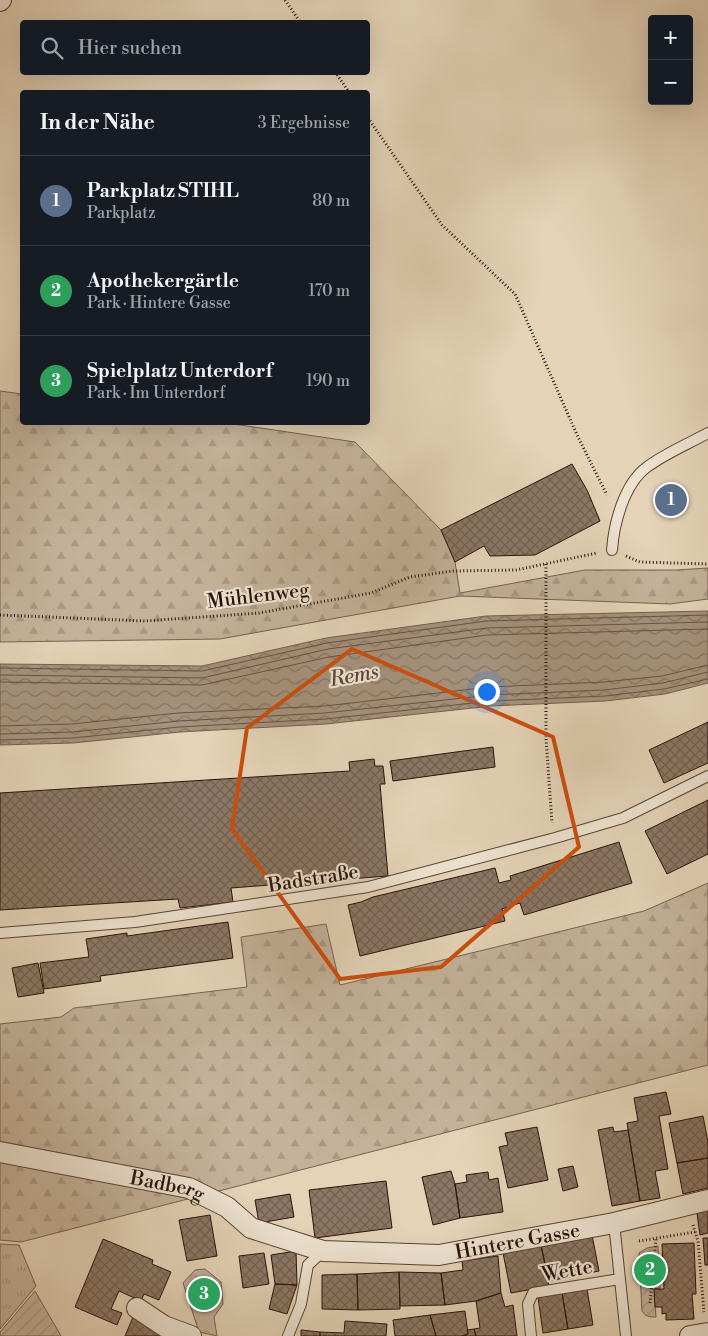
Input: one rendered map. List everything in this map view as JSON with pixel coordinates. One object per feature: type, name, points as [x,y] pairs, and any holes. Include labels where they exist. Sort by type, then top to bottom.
[{"type":"street","name":"Badberg","points":[[0,1152],[189,1188],[227,1207],[251,1228],[324,1251]]},
{"type":"street","name":"Hintere Gasse","points":[[324,1251],[439,1255],[614,1223],[708,1200]]},
{"type":"street","points":[[137,1308],[164,1326],[191,1336]]},
{"type":"lane","points":[[612,550],[613,534],[618,515],[631,485],[646,467],[708,433]]},
{"type":"lane","name":"Badstraße","points":[[0,934],[135,922],[368,888],[623,818],[708,776]]},
{"type":"lane","points":[[614,1223],[626,1336]]},
{"type":"lane","points":[[288,1336],[301,1304],[308,1265],[324,1251]]},
{"type":"lane","name":"Wette","points":[[531,1336],[528,1304],[533,1293],[620,1278]]},
{"type":"path","points":[[285,0],[299,20]]},
{"type":"path","points":[[337,75],[348,90]]},
{"type":"path","points":[[370,121],[442,225],[515,294],[597,478],[618,515]]},
{"type":"path","points":[[612,550],[640,562],[708,564]]},
{"type":"path","name":"Mühlenweg","points":[[0,615],[145,621],[259,613],[371,592],[410,577],[453,571],[516,570],[612,550]]},
{"type":"path","points":[[546,564],[546,738],[555,838]]},
{"type":"path","points":[[690,1219],[698,1240],[701,1334]]},
{"type":"path","points":[[634,1242],[695,1232]]},
{"type":"path","points":[[650,1303],[656,1239]]},
{"type":"highlighted area","points":[[352,649],[553,737],[579,847],[441,967],[340,979],[232,829],[247,728]]},
{"type":"green space","points":[[0,391],[20,394],[20,425],[240,425],[355,442],[441,530],[455,562],[460,593],[585,570],[708,568],[708,599],[670,604],[460,596],[220,639],[0,642]]},
{"type":"green space","points":[[708,883],[708,1065],[21,1242],[0,1240],[0,1024],[61,1017],[74,1008],[247,987],[241,937],[326,924],[340,985],[644,911]]},
{"type":"green space","points":[[0,1244],[19,1245],[36,1286],[0,1329]]},
{"type":"green space","points":[[658,1246],[660,1288],[654,1289],[656,1317],[651,1317],[646,1316],[642,1311],[639,1253],[647,1248]]},
{"type":"green space","points":[[205,1269],[221,1282],[223,1304],[214,1317],[217,1336],[199,1332],[183,1283],[195,1270]]},
{"type":"green space","points":[[35,1291],[61,1336],[0,1336],[0,1332]]},
{"type":"water","name":"Rems","points":[[708,611],[708,683],[665,694],[605,701],[491,706],[326,724],[180,732],[73,743],[0,745],[0,664],[202,666],[326,638],[486,616]]},
{"type":"building","points":[[572,464],[587,490],[600,521],[535,555],[490,556],[484,546],[455,562],[441,530]]},
{"type":"building","points":[[708,722],[708,763],[664,783],[649,750]]},
{"type":"building","points":[[493,747],[495,767],[393,781],[390,761]]},
{"type":"building","points":[[374,759],[375,766],[383,766],[385,784],[380,784],[388,876],[231,888],[233,902],[180,908],[178,899],[0,910],[0,793],[350,771],[349,762]]},
{"type":"building","points":[[708,800],[708,854],[667,874],[645,831]]},
{"type":"building","points":[[619,842],[632,883],[524,915],[520,903],[502,909],[505,921],[360,956],[348,905],[373,897],[495,868],[499,883],[511,880],[510,876]]},
{"type":"building","points":[[228,922],[233,958],[100,976],[101,981],[44,989],[40,963],[89,957],[86,939],[127,933],[127,936]]},
{"type":"building","points":[[38,963],[44,993],[18,997],[12,968]]},
{"type":"building","points":[[666,1092],[671,1114],[659,1116],[668,1169],[655,1171],[660,1198],[640,1201],[627,1123],[638,1121],[634,1098]]},
{"type":"building","points":[[703,1116],[708,1142],[708,1158],[677,1163],[669,1123]]},
{"type":"building","points":[[537,1127],[548,1180],[508,1188],[499,1147],[508,1145],[505,1133]]},
{"type":"building","points":[[613,1127],[614,1132],[628,1130],[640,1201],[612,1206],[598,1130]]},
{"type":"building","points":[[708,1158],[708,1188],[683,1194],[677,1163]]},
{"type":"building","points":[[573,1166],[578,1187],[563,1191],[558,1169]]},
{"type":"building","points":[[451,1171],[460,1218],[433,1225],[422,1177]]},
{"type":"building","points":[[488,1172],[489,1180],[498,1178],[503,1212],[460,1218],[455,1184],[467,1182],[466,1175]]},
{"type":"building","points":[[386,1181],[392,1228],[315,1238],[309,1190]]},
{"type":"building","points":[[290,1194],[294,1217],[259,1223],[255,1200]]},
{"type":"building","points":[[708,1204],[708,1233],[700,1235],[696,1206]]},
{"type":"building","points":[[210,1215],[217,1256],[187,1261],[179,1220]]},
{"type":"building","points":[[592,1235],[599,1271],[549,1281],[541,1245]]},
{"type":"building","points":[[703,1238],[708,1238],[708,1265],[705,1265]]},
{"type":"building","points":[[103,1239],[153,1260],[152,1264],[171,1272],[159,1300],[144,1294],[141,1301],[119,1291],[111,1309],[122,1313],[117,1325],[75,1307]]},
{"type":"building","points":[[694,1243],[696,1294],[692,1294],[694,1319],[666,1320],[666,1313],[662,1314],[662,1307],[655,1307],[654,1289],[664,1289],[662,1244]]},
{"type":"building","points":[[541,1245],[549,1286],[511,1293],[503,1253]]},
{"type":"building","points":[[296,1251],[297,1285],[275,1284],[271,1255]]},
{"type":"building","points":[[264,1253],[269,1284],[243,1288],[239,1256]]},
{"type":"building","points":[[498,1256],[501,1293],[476,1301],[445,1305],[441,1273],[463,1270],[462,1261]]},
{"type":"building","points":[[399,1272],[441,1273],[445,1305],[400,1306]]},
{"type":"building","points":[[399,1272],[400,1309],[358,1310],[357,1274]]},
{"type":"building","points":[[357,1274],[358,1310],[322,1309],[322,1275]]},
{"type":"building","points":[[275,1284],[297,1285],[287,1314],[269,1309]]},
{"type":"building","points":[[587,1289],[593,1325],[568,1329],[562,1293]]},
{"type":"building","points":[[501,1293],[505,1307],[513,1305],[517,1336],[476,1336],[474,1329],[480,1328],[476,1301]]},
{"type":"building","points":[[562,1293],[568,1329],[543,1333],[538,1297]]},
{"type":"building","points":[[465,1311],[468,1334],[462,1336],[436,1336],[430,1315]]},
{"type":"building","points":[[430,1315],[436,1336],[395,1336],[393,1320]]},
{"type":"building","points":[[133,1317],[177,1336],[125,1336]]},
{"type":"building","points":[[345,1321],[387,1324],[386,1336],[320,1336],[320,1332],[344,1333]]},
{"type":"building","points":[[474,1329],[476,1336],[462,1336],[468,1334],[467,1330]]},
{"type":"building","points":[[301,1330],[320,1332],[320,1336],[301,1336]]},
{"type":"place","name":"Parkplatz STIHL","points":[[671,500]]},
{"type":"place","name":"Apothekergärtle","points":[[650,1270]]},
{"type":"place","name":"Spielplatz Unterdorf","points":[[204,1294]]}]
